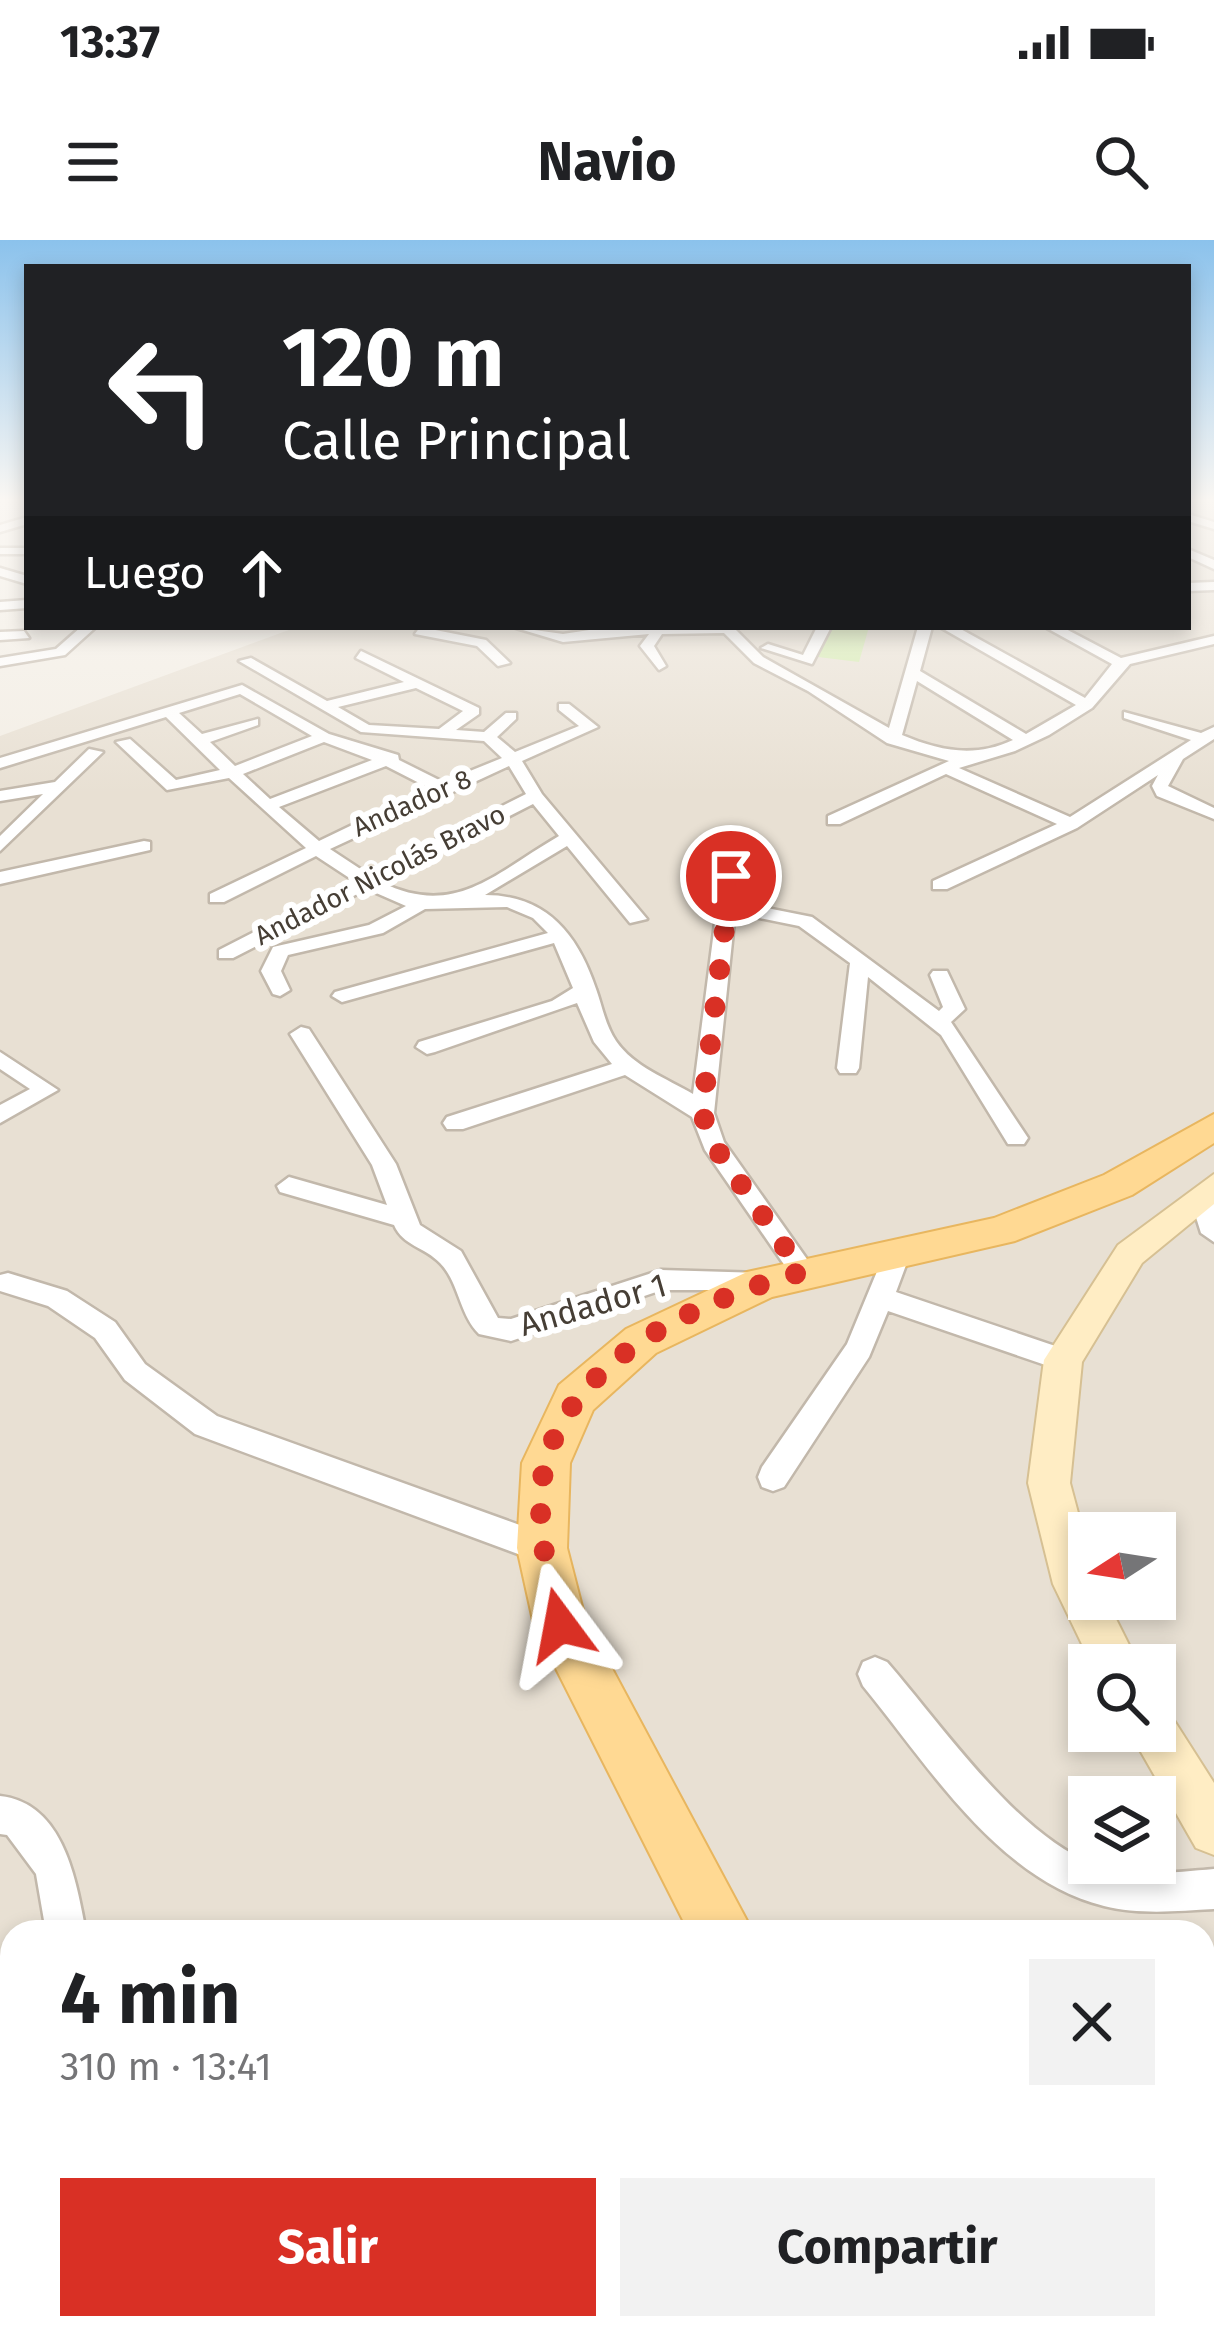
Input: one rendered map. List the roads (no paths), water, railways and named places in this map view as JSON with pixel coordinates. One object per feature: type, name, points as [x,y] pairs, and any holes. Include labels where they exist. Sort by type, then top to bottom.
[{"type":"main road","points":[[716,1920],[560,1625],[542,1548],[546,1463],[575,1398],[641,1341],[782,1278],[888,1277],[1118,1185],[1214,1126]]},
{"type":"street","points":[[0,662],[60,652],[86,630]]},
{"type":"street","points":[[532,630],[563,638],[595,630]]},
{"type":"street","points":[[659,667],[646,646],[658,630],[729,630],[807,661],[822,630]]},
{"type":"street","points":[[729,630],[748,655],[809,684],[892,740],[957,764],[1072,824]]},
{"type":"street","points":[[892,740],[924,630]]},
{"type":"street","points":[[958,630],[1087,705]]},
{"type":"street","points":[[1058,630],[1120,663]]},
{"type":"street","points":[[1162,630],[1214,650]]},
{"type":"street","points":[[418,632],[481,643],[503,663]]},
{"type":"street","points":[[0,636],[24,635]]},
{"type":"street","points":[[834,820],[957,764],[1024,740],[1087,705],[1120,663],[1214,640]]},
{"type":"street","points":[[267,806],[451,732],[474,711],[361,655]]},
{"type":"street","points":[[246,662],[375,732],[488,737],[512,758],[535,796],[637,920]]},
{"type":"street","points":[[913,673],[1024,740]]},
{"type":"street","points":[[324,706],[413,684]]},
{"type":"street","points":[[0,763],[242,689],[324,737],[387,760],[442,788]]},
{"type":"street","name":"Andador 8","points":[[217,898],[442,788],[590,727],[564,707]]},
{"type":"street","points":[[170,713],[313,848],[370,883],[419,904],[522,904],[561,935],[601,1033],[630,1066],[684,1096],[702,1113]]},
{"type":"street","points":[[1129,715],[1209,736]]},
{"type":"street","points":[[488,737],[511,716]]},
{"type":"street","points":[[200,740],[253,722]]},
{"type":"street","points":[[0,773],[185,727]]},
{"type":"street","points":[[940,885],[1072,824],[1209,736]]},
{"type":"street","points":[[124,742],[173,786],[233,772],[324,737]]},
{"type":"street","points":[[0,845],[95,752]]},
{"type":"street","points":[[1178,755],[1160,786],[1163,792],[1214,814]]},
{"type":"street","points":[[0,796],[62,786]]},
{"type":"street","name":"Andador Nicolás Bravo","points":[[226,954],[535,796]]},
{"type":"street","points":[[460,902],[569,837]]},
{"type":"street","points":[[734,845],[702,1113],[713,1144],[782,1278]]},
{"type":"street","points":[[0,878],[144,846]]},
{"type":"street","points":[[280,990],[271,971],[280,951],[382,926],[413,912],[419,904]]},
{"type":"street","points":[[728,906],[805,921],[938,1022],[1016,1138]]},
{"type":"street","points":[[342,996],[561,935]]},
{"type":"street","points":[[848,1069],[860,961]]},
{"type":"street","points":[[938,1022],[954,1009],[940,975]]},
{"type":"street","points":[[427,1047],[559,1005],[586,989]]},
{"type":"street","points":[[301,1034],[384,1164],[404,1219]]},
{"type":"street","points":[[0,1059],[47,1090],[0,1115]]},
{"type":"street","points":[[455,1124],[630,1066]]},
{"type":"street","points":[[289,1186],[404,1219]]},
{"type":"street","points":[[1208,1191],[1214,1233]]},
{"type":"street","points":[[1105,1644],[1075,1584],[1049,1483],[1063,1360],[1130,1254],[1208,1191]]},
{"type":"street","name":"Andador 1","points":[[404,1219],[409,1232],[445,1250],[484,1326],[496,1332],[661,1280],[782,1278]]},
{"type":"street","points":[[773,1478],[859,1349],[888,1277],[1063,1360]]},
{"type":"street","points":[[8,1282],[57,1298],[105,1330],[135,1372],[206,1425],[542,1548]]},
{"type":"street","points":[[875,1674],[1033,1851],[1086,1882],[1151,1894],[1214,1889]]},
{"type":"street","points":[[1166,1752],[1214,1830]]},
{"type":"street","points":[[0,1815],[17,1817],[54,1866],[64,1920]]}]
